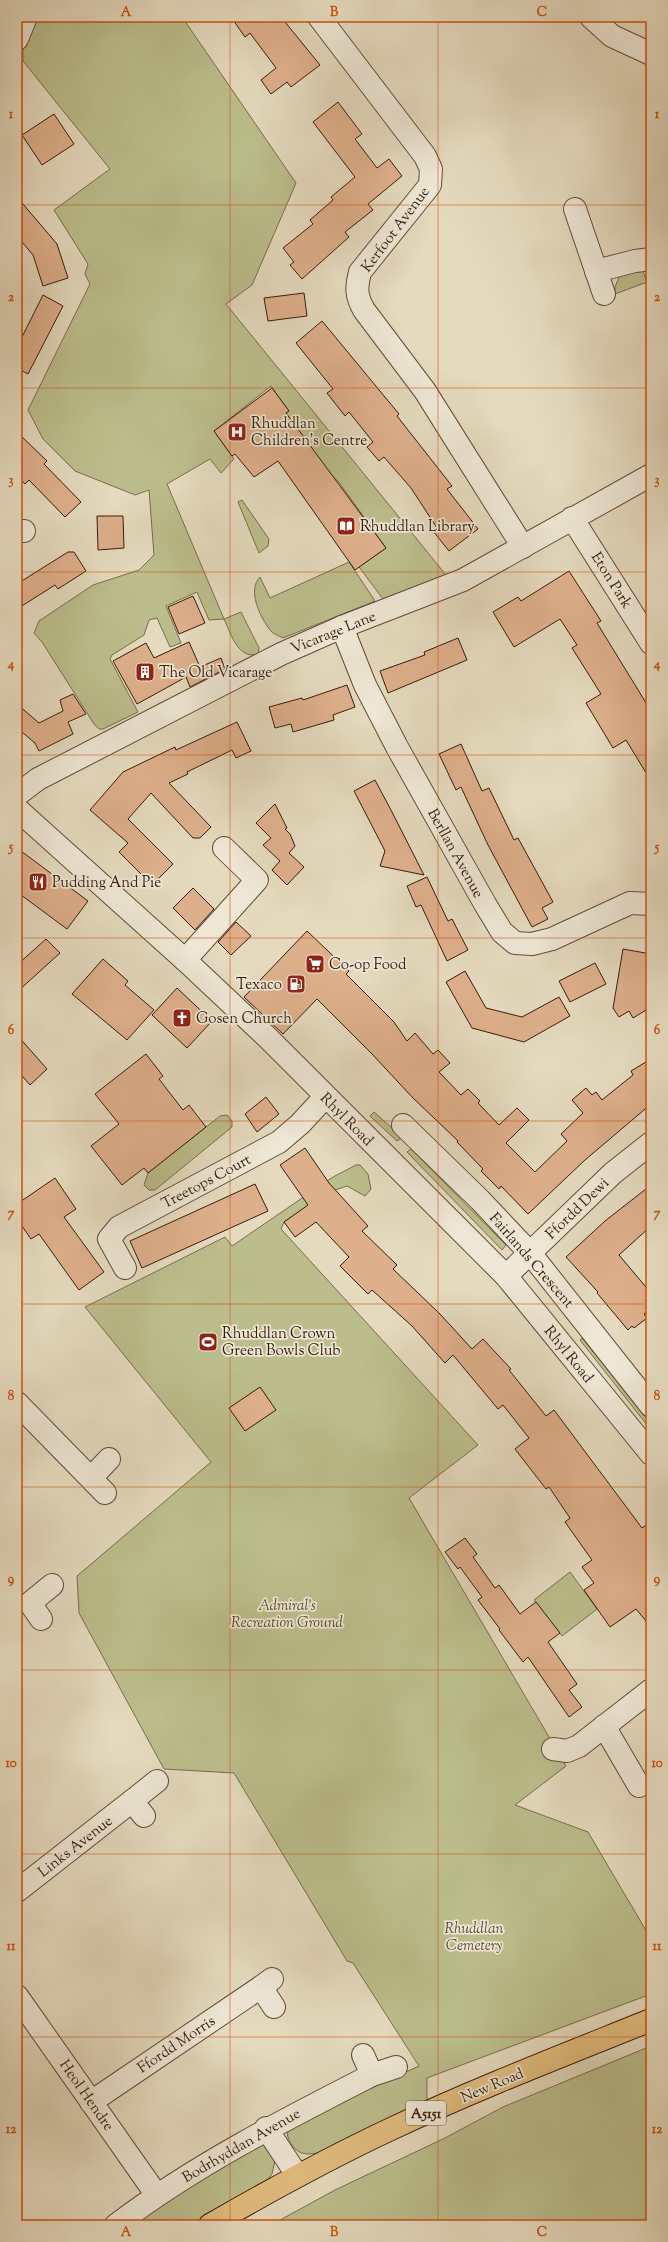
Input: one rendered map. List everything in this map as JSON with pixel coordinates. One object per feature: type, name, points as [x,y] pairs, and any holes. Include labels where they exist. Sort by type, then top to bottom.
[{"type":"main road","name":"New Road","points":[[210,2225],[297,2175],[432,2110],[651,2020]]},
{"type":"street","points":[[17,39],[26,17]]},
{"type":"street","name":"Kerfoot Avenue","points":[[319,17],[425,156],[431,169],[430,185],[360,272],[357,286],[357,298],[364,310],[425,391],[523,547]]},
{"type":"street","points":[[591,17],[612,36],[651,54]]},
{"type":"street","points":[[575,209],[604,294]]},
{"type":"street","points":[[596,271],[635,261],[651,259]]},
{"type":"street","name":"Vicarage Lane","points":[[17,796],[38,779],[281,654],[342,627],[463,580],[651,475]]},
{"type":"street","name":"Eton Park","points":[[572,518],[651,643]]},
{"type":"street","name":"Berllan Avenue","points":[[342,627],[366,685],[397,747],[484,904],[502,932],[515,943],[532,944],[552,939],[630,903],[651,904]]},
{"type":"street","name":"Rhyl Road","points":[[17,809],[185,960],[268,1038],[325,1097],[506,1276],[651,1454]]},
{"type":"street","points":[[185,960],[257,880],[224,848]]},
{"type":"street","name":"Treetops Court","points":[[125,1268],[109,1239],[119,1227],[279,1142],[300,1124],[325,1097]]},
{"type":"street","name":"Fairlands Crescent","points":[[404,1125],[480,1200],[530,1253],[651,1406]]},
{"type":"street","name":"Ffordd Dewi","points":[[506,1276],[613,1173],[651,1143]]},
{"type":"street","points":[[17,1403],[98,1485],[109,1459]]},
{"type":"street","points":[[29,1611],[52,1585]]},
{"type":"street","points":[[554,1749],[567,1751],[579,1746],[651,1690]]},
{"type":"street","points":[[604,1726],[639,1786]]},
{"type":"street","name":"Links Avenue","points":[[17,1891],[138,1809],[157,1781]]},
{"type":"street","name":"Ffordd Morris","points":[[92,2102],[267,1983],[274,2007]]},
{"type":"street","name":"Heol Hendre","points":[[17,1996],[156,2194]]},
{"type":"street","points":[[363,2055],[372,2075]]},
{"type":"street","name":"Bodrhyddan Avenue","points":[[116,2225],[156,2194],[266,2128],[372,2075],[396,2067]]},
{"type":"street","points":[[266,2128],[297,2175]]},
{"type":"green space","points":[[34,17],[182,17],[296,183],[252,285],[226,304],[446,575],[383,599],[359,567],[386,548],[338,481],[332,476],[291,420],[259,433],[289,411],[271,386],[214,431],[234,459],[221,473],[210,459],[167,484],[224,619],[209,620],[197,592],[166,606],[181,643],[170,647],[157,618],[149,620],[144,635],[112,655],[110,659],[138,712],[103,729],[99,729],[94,724],[42,642],[34,633],[39,621],[93,585],[139,570],[154,555],[149,490],[135,495],[75,471],[43,439],[28,410],[90,284],[85,274],[88,264],[54,210],[110,169],[23,61],[23,46]]},
{"type":"green space","points":[[642,269],[647,282],[615,294],[615,287],[620,275]]},
{"type":"green space","points":[[242,500],[269,539],[268,546],[259,553],[238,502]]},
{"type":"green space","points":[[349,562],[375,601],[283,638],[271,631],[266,625],[256,604],[255,596],[256,582],[260,577],[270,598]]},
{"type":"green space","points":[[241,612],[259,648],[258,654],[251,655],[240,650],[224,619]]},
{"type":"green space","points":[[374,1112],[392,1128],[401,1128],[406,1135],[397,1141],[370,1116]]},
{"type":"green space","points":[[227,1115],[232,1121],[232,1127],[155,1190],[149,1190],[144,1185],[148,1173],[220,1116]]},
{"type":"green space","points":[[411,1149],[506,1245],[502,1250],[407,1152]]},
{"type":"green space","points":[[356,1165],[360,1165],[368,1174],[371,1189],[365,1196],[347,1186],[332,1191],[284,1222],[281,1229],[478,1445],[409,1498],[566,1766],[515,1805],[588,1832],[651,1939],[651,1994],[427,2078],[427,2100],[352,2140],[322,2152],[305,2154],[298,2151],[290,2142],[287,2134],[290,2128],[304,2119],[419,2066],[353,1963],[347,1961],[234,1773],[164,1769],[79,1613],[77,1576],[211,1462],[85,1307],[225,1237],[232,1246],[333,1177]]},
{"type":"green space","points":[[582,1338],[651,1424],[651,1430],[580,1340]]},
{"type":"green space","points":[[570,1572],[597,1609],[562,1636],[534,1600]]},
{"type":"green space","points":[[651,2046],[651,2225],[271,2225],[335,2190],[445,2138],[503,2107]]},
{"type":"green space","points":[[263,2144],[270,2145],[275,2160],[272,2174],[263,2186],[191,2225],[125,2225]]},
{"type":"building","points":[[231,17],[281,17],[320,65],[291,87],[287,82],[271,94],[261,80],[276,68],[250,33],[245,37]]},
{"type":"building","points":[[338,102],[362,134],[355,139],[377,168],[389,159],[402,176],[368,204],[373,210],[345,232],[349,237],[302,279],[290,265],[294,262],[283,248],[313,224],[310,220],[333,200],[331,197],[355,177],[313,122]]},
{"type":"building","points":[[54,114],[74,144],[42,165],[22,135]]},
{"type":"building","points":[[17,197],[57,244],[68,278],[43,286],[33,255],[17,236]]},
{"type":"building","points":[[304,293],[307,316],[268,321],[264,298]]},
{"type":"building","points":[[43,295],[63,306],[28,374],[17,368],[17,347]]},
{"type":"building","points":[[322,321],[399,414],[397,416],[452,486],[447,489],[478,529],[449,551],[433,531],[437,528],[411,488],[384,457],[379,461],[367,447],[373,442],[349,412],[345,416],[327,393],[333,389],[296,343]]},
{"type":"building","points":[[272,388],[289,411],[286,413],[386,548],[355,570],[278,461],[254,477],[235,454],[232,456],[214,431]]},
{"type":"building","points":[[17,432],[47,461],[44,464],[81,502],[65,517],[29,480],[25,484],[17,476]]},
{"type":"building","points":[[97,516],[123,516],[124,548],[98,550]]},
{"type":"building","points":[[68,552],[74,552],[86,571],[58,589],[55,585],[17,609],[17,584]]},
{"type":"building","points":[[569,571],[601,621],[597,623],[651,711],[651,781],[626,740],[613,748],[586,703],[601,694],[572,648],[577,645],[560,619],[514,647],[493,612],[518,597],[521,601]]},
{"type":"building","points":[[193,596],[205,623],[179,634],[168,607]]},
{"type":"building","points":[[458,638],[467,660],[388,693],[380,671],[425,655],[424,652]]},
{"type":"building","name":"The Old Vicarage","points":[[189,642],[200,667],[221,658],[225,669],[190,687],[186,677],[137,704],[113,661],[146,643],[154,658]]},
{"type":"building","points":[[347,685],[355,707],[333,715],[334,720],[293,732],[291,724],[275,728],[269,707],[302,698],[303,700]]},
{"type":"building","points":[[73,694],[86,714],[68,722],[73,734],[39,751],[35,743],[17,728],[17,704],[39,723],[63,711],[60,700]]},
{"type":"building","points":[[237,722],[251,751],[236,758],[232,750],[187,772],[188,774],[169,783],[211,827],[200,838],[193,838],[151,793],[128,819],[173,864],[152,885],[119,852],[128,843],[90,810],[123,772],[175,747],[176,750]]},
{"type":"building","points":[[461,744],[482,791],[489,788],[514,840],[518,838],[553,902],[542,908],[548,919],[532,927],[488,845],[461,787],[456,790],[439,754]]},
{"type":"building","points":[[375,780],[424,875],[380,866],[385,851],[354,791]]},
{"type":"building","points":[[275,804],[287,828],[285,829],[290,834],[295,846],[289,853],[304,867],[287,885],[272,870],[280,861],[263,845],[271,838],[256,823]]},
{"type":"building","points":[[17,848],[88,901],[67,929],[17,892]]},
{"type":"building","points":[[427,877],[448,921],[452,919],[468,950],[447,961],[421,905],[416,907],[407,886]]},
{"type":"building","points":[[193,888],[214,909],[195,930],[173,908]]},
{"type":"building","points":[[236,922],[251,936],[231,955],[218,942]]},
{"type":"building","points":[[307,931],[349,971],[346,974],[394,1022],[407,1041],[415,1033],[433,1054],[438,1050],[450,1063],[439,1072],[461,1095],[468,1089],[480,1101],[478,1103],[499,1125],[517,1108],[529,1120],[506,1143],[535,1172],[567,1141],[561,1134],[583,1113],[572,1100],[586,1088],[592,1095],[596,1092],[602,1100],[633,1075],[631,1071],[651,1059],[651,1104],[585,1160],[528,1214],[501,1186],[499,1189],[481,1171],[483,1169],[457,1142],[458,1141],[412,1097],[372,1054],[317,999],[283,1034],[244,997]]},
{"type":"building","points":[[46,939],[60,953],[17,992],[17,965]]},
{"type":"building","points":[[623,949],[651,954],[651,1007],[633,1018],[629,1011],[619,1017],[613,1008]]},
{"type":"building","points":[[103,959],[128,981],[125,985],[154,1010],[127,1040],[72,994]]},
{"type":"building","points":[[595,963],[606,984],[570,1002],[559,981]]},
{"type":"building","points":[[465,971],[486,1008],[522,1017],[559,997],[570,1016],[524,1042],[472,1028],[446,982]]},
{"type":"building","name":"Gosen Church","points":[[177,988],[212,1021],[187,1048],[152,1015]]},
{"type":"building","points":[[17,1035],[47,1069],[30,1085],[17,1070]]},
{"type":"building","points":[[146,1054],[163,1076],[159,1079],[183,1110],[189,1105],[206,1127],[148,1173],[144,1168],[122,1185],[91,1146],[119,1124],[95,1094]]},
{"type":"building","points":[[266,1097],[279,1114],[257,1132],[245,1114]]},
{"type":"building","points":[[305,1148],[329,1183],[368,1226],[362,1231],[397,1265],[393,1269],[440,1314],[472,1349],[483,1339],[511,1369],[509,1370],[546,1416],[554,1410],[642,1528],[651,1521],[651,1627],[636,1609],[610,1627],[584,1590],[594,1583],[582,1567],[592,1560],[565,1522],[570,1518],[549,1487],[546,1489],[515,1449],[529,1438],[503,1405],[498,1409],[453,1355],[445,1363],[412,1326],[372,1290],[368,1294],[340,1266],[349,1257],[316,1222],[295,1237],[284,1222],[308,1205],[280,1165]]},
{"type":"building","points":[[55,1178],[76,1209],[64,1217],[104,1272],[79,1290],[39,1234],[31,1239],[17,1219],[17,1204]]},
{"type":"building","points":[[255,1184],[268,1211],[142,1268],[130,1241]]},
{"type":"building","points":[[651,1185],[651,1226],[619,1255],[651,1293],[651,1308],[644,1314],[647,1318],[634,1328],[632,1326],[628,1330],[597,1293],[598,1292],[566,1257],[605,1221]]},
{"type":"building","points":[[260,1387],[276,1410],[245,1431],[229,1408]]},
{"type":"building","points":[[465,1538],[477,1554],[473,1557],[495,1588],[499,1585],[520,1614],[536,1602],[560,1633],[548,1642],[577,1684],[569,1690],[582,1707],[569,1717],[528,1657],[523,1662],[478,1600],[482,1597],[460,1567],[458,1569],[445,1552]]},
{"type":"place","name":"Rhuddlan Children's Centre","points":[[237,432]]},
{"type":"place","name":"Rhuddlan Library","points":[[346,526]]},
{"type":"place","name":"The Old Vicarage","points":[[145,672]]},
{"type":"place","name":"Pudding And Pie","points":[[38,882]]},
{"type":"place","name":"Co-op Food","points":[[315,964]]},
{"type":"place","name":"Texaco","points":[[296,984]]},
{"type":"place","name":"Gosen Church","points":[[182,1018]]},
{"type":"place","name":"Rhuddlan Crown Green Bowls Club","points":[[208,1342]]},
{"type":"park label","name":"Admiral's Recreation Ground","points":[[287,1614]]},
{"type":"park label","name":"Rhuddlan Cemetery","points":[[474,1936]]}]
